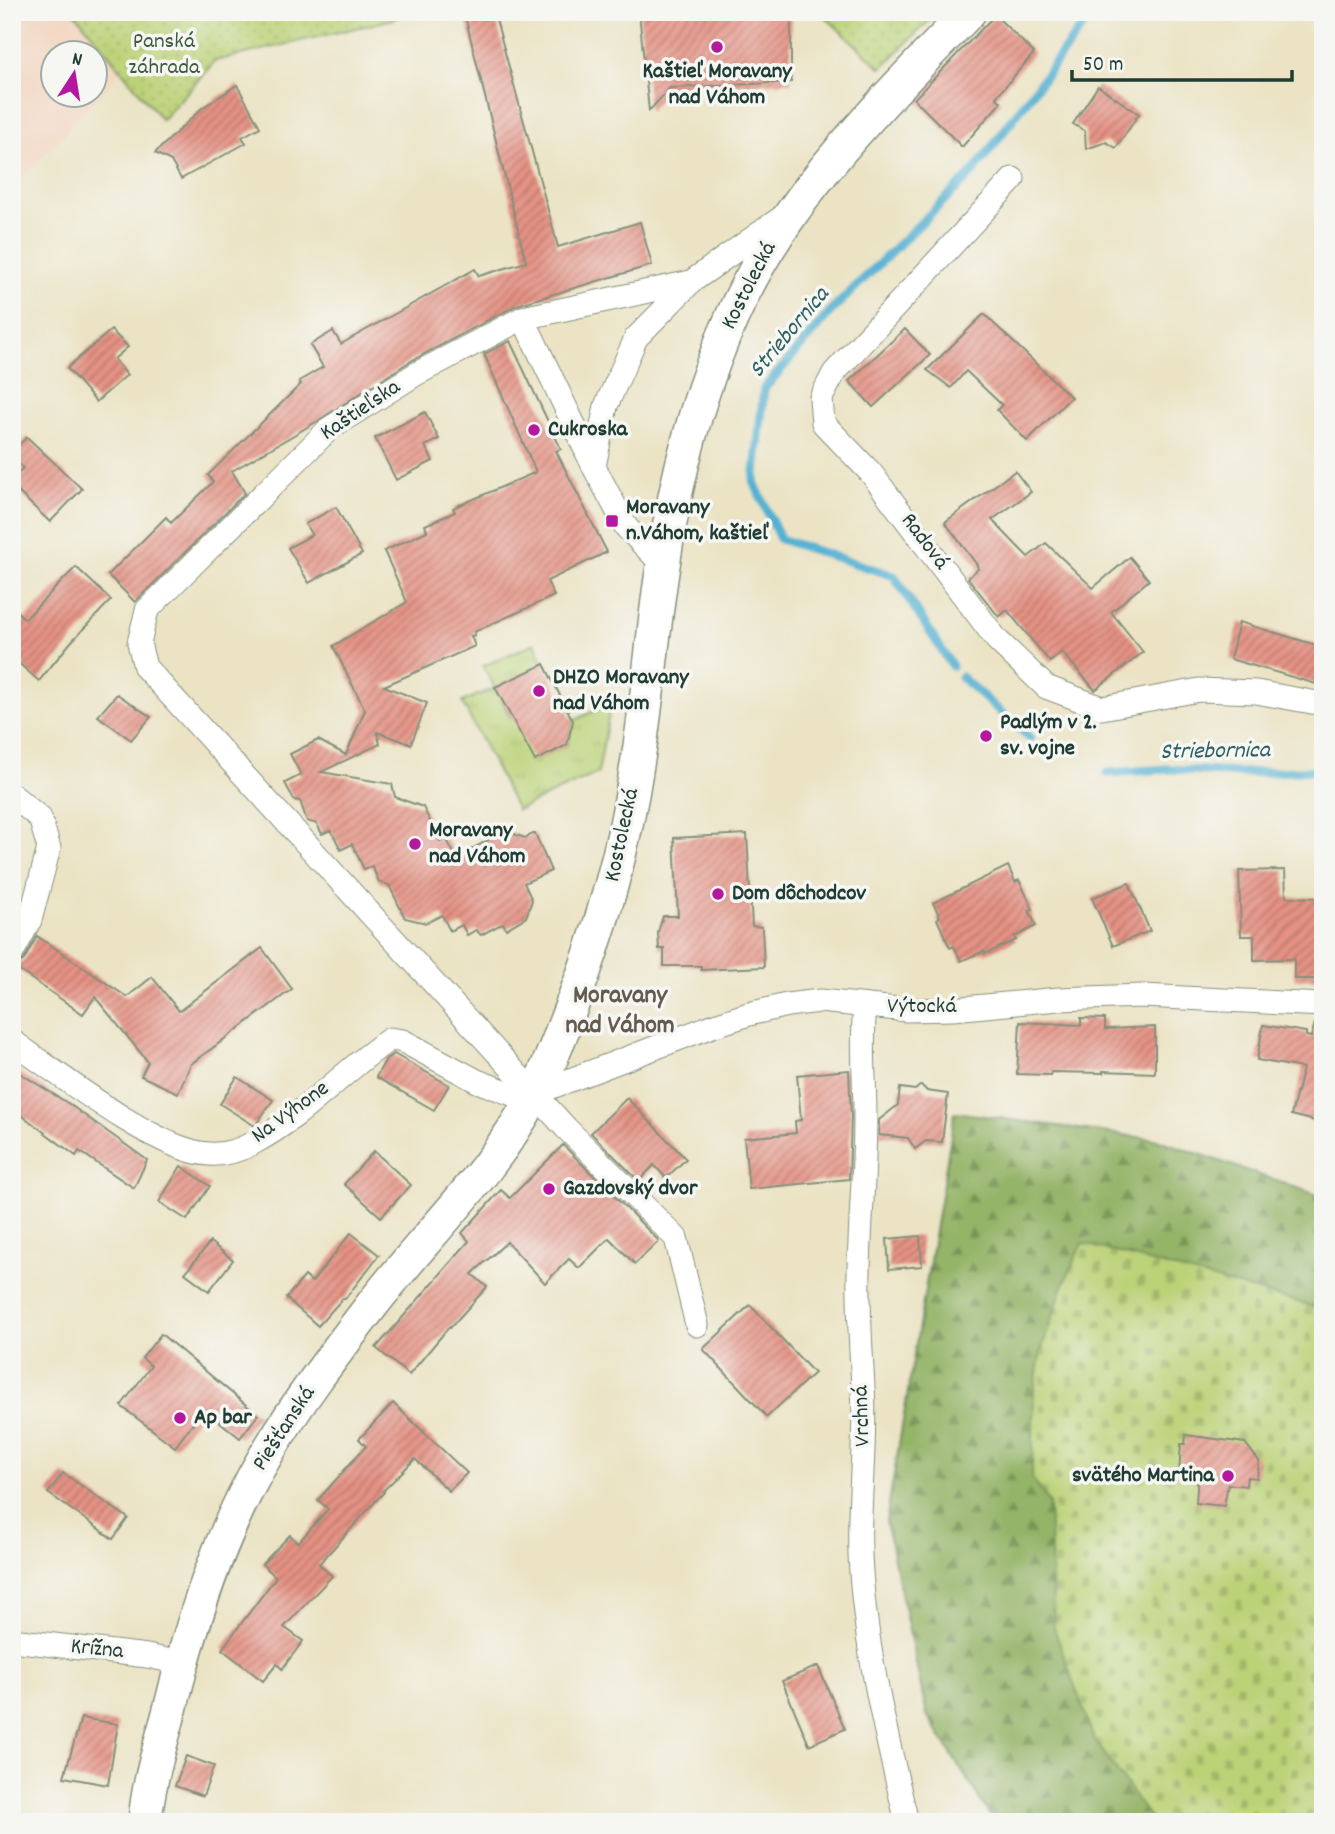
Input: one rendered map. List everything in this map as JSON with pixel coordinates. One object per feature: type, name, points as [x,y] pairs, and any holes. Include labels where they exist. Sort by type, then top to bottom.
[{"type":"main road","name":"Kostolecká","points":[[536,1093],[585,971],[610,896],[639,758],[663,565],[685,455],[718,351],[750,280],[790,212],[842,147],[969,12]]},
{"type":"main road","name":"Piešťanská","points":[[145,1822],[158,1753],[181,1663],[206,1585],[234,1517],[265,1456],[302,1399],[373,1303],[495,1155],[536,1093]]},
{"type":"street","name":"Radová","points":[[1013,179],[834,373],[821,398],[823,422],[871,473],[997,640],[1046,687],[1102,708],[1199,691],[1256,692],[1323,704]]},
{"type":"street","name":"Kostolecká","points":[[594,467],[606,406],[636,338],[691,282],[790,212]]},
{"type":"street","name":"Kostolecká","points":[[523,318],[691,282]]},
{"type":"street","points":[[523,318],[594,467],[626,527],[663,565]]},
{"type":"street","name":"Kaštieľska","points":[[523,318],[416,374],[330,428],[147,610],[139,643],[145,667],[536,1093]]},
{"type":"street","points":[[12,795],[40,818],[49,848],[30,920],[12,953]]},
{"type":"street","name":"Výtocká","points":[[536,1093],[750,1014],[787,1004],[820,1001],[907,1010],[953,1009],[1059,999],[1143,996],[1323,1005]]},
{"type":"street","name":"Vrchná","points":[[864,1006],[862,1042],[865,1117],[859,1273],[859,1337],[865,1444],[859,1532],[861,1573],[877,1692],[907,1822]]},
{"type":"street","name":"Na Výhone","points":[[12,1041],[106,1107],[137,1125],[185,1149],[209,1154],[233,1152],[278,1128],[367,1054],[390,1039],[403,1041],[477,1080],[512,1094],[536,1093]]},
{"type":"street","points":[[536,1093],[566,1128],[676,1238],[697,1325]]},
{"type":"street","name":"Krížna","points":[[12,1640],[147,1656],[181,1663]]},
{"type":"shaded area","points":[[12,12],[74,12],[95,38],[38,38],[38,108],[88,108],[12,189]]},
{"type":"shaded area","points":[[108,54],[122,71],[108,86]]},
{"type":"green space","name":"Panská záhrada","points":[[74,12],[410,12],[390,20],[215,61],[162,120],[108,54],[108,38],[95,38]]},
{"type":"green space","points":[[820,12],[938,12],[881,68]]},
{"type":"green space","points":[[535,643],[544,664],[496,688],[510,718],[519,715],[535,760],[567,745],[573,721],[611,703],[598,773],[517,810],[462,702],[495,688],[483,666]]},
{"type":"green space","points":[[955,1112],[1159,1140],[1323,1197],[1323,1822],[994,1822],[927,1715],[886,1522]]},
{"type":"green space","points":[[1082,1243],[1323,1309],[1323,1822],[1153,1822],[1094,1739],[1054,1628],[1049,1503],[1032,1478],[1034,1389],[1041,1351],[1062,1288]]},
{"type":"building","points":[[464,12],[494,12],[558,247],[640,222],[652,265],[517,305],[409,362],[316,422],[232,471],[245,493],[135,602],[108,575],[166,517],[171,523],[213,482],[208,475],[301,384],[299,381],[323,367],[310,345],[333,331],[341,344],[475,269],[479,276],[526,262]]},
{"type":"building","name":"Kaštieľ Moravany nad Váhom","points":[[639,12],[791,12],[791,82],[670,88],[649,111]]},
{"type":"building","points":[[995,15],[1034,53],[996,97],[1001,102],[962,147],[914,99]]},
{"type":"building","points":[[237,85],[260,127],[242,137],[246,143],[181,179],[171,161],[155,153],[202,108]]},
{"type":"building","points":[[1098,86],[1139,114],[1116,148],[1106,142],[1086,149],[1085,131],[1073,124]]},
{"type":"building","points":[[984,314],[1071,397],[1027,441],[997,410],[1002,405],[966,371],[951,388],[927,370]]},
{"type":"building","points":[[905,329],[930,355],[873,407],[849,381]]},
{"type":"building","points":[[111,330],[128,347],[114,359],[127,375],[96,402],[67,368]]},
{"type":"building","points":[[510,341],[561,449],[556,451],[607,552],[547,581],[554,596],[474,632],[475,635],[471,636],[475,646],[384,686],[427,703],[411,744],[377,732],[380,744],[321,772],[392,784],[395,797],[423,807],[440,841],[446,838],[456,857],[506,831],[525,838],[535,833],[551,871],[524,883],[532,900],[526,917],[506,929],[503,923],[481,935],[476,930],[467,935],[462,925],[450,931],[442,915],[426,923],[405,918],[389,885],[379,882],[372,866],[364,869],[352,844],[341,850],[331,830],[322,834],[317,824],[307,821],[300,801],[294,800],[285,783],[301,775],[290,754],[318,740],[346,755],[365,710],[333,646],[407,602],[384,551],[427,531],[425,525],[455,512],[453,508],[536,472],[484,354]]},
{"type":"building","points":[[425,412],[439,439],[425,446],[433,461],[396,480],[375,438]]},
{"type":"building","points":[[27,437],[82,489],[50,522],[12,486],[12,479],[23,468],[12,457],[12,452]]},
{"type":"building","points":[[1015,471],[1031,492],[992,520],[1028,557],[1046,543],[1093,588],[1130,557],[1149,580],[1111,612],[1143,652],[1095,690],[1062,652],[1050,662],[1007,610],[999,617],[968,578],[978,569],[977,565],[945,522]]},
{"type":"building","points":[[336,507],[362,554],[309,583],[288,548],[312,535],[305,524]]},
{"type":"building","points":[[76,567],[111,600],[39,681],[12,657],[12,607],[25,619]]},
{"type":"building","points":[[1239,622],[1323,647],[1323,686],[1230,659]]},
{"type":"building","points":[[544,664],[573,721],[567,745],[535,761],[495,687]]},
{"type":"building","points":[[117,694],[151,717],[131,740],[98,716]]},
{"type":"building","name":"Dom dôchodcov","points":[[747,834],[752,926],[762,927],[764,967],[701,970],[701,966],[664,966],[664,949],[659,949],[658,932],[663,916],[678,916],[674,838]]},
{"type":"building","points":[[1008,866],[1015,882],[1019,880],[1033,909],[1029,910],[1036,926],[1014,937],[1016,940],[961,961],[954,946],[950,948],[933,903]]},
{"type":"building","points":[[1285,870],[1286,897],[1322,898],[1321,979],[1294,979],[1294,959],[1254,960],[1254,936],[1241,936],[1239,871]]},
{"type":"building","points":[[1129,883],[1150,931],[1113,946],[1092,898]]},
{"type":"building","points":[[37,936],[127,997],[152,977],[179,1011],[262,948],[292,989],[191,1064],[178,1093],[141,1076],[148,1062],[95,997],[83,1014],[14,967],[24,960]]},
{"type":"building","points":[[1081,1018],[1105,1019],[1105,1029],[1155,1027],[1155,1073],[1103,1071],[1051,1072],[1050,1075],[1017,1074],[1020,1022],[1081,1025]]},
{"type":"building","points":[[1315,1023],[1323,1024],[1323,1123],[1291,1115],[1303,1068],[1257,1060],[1263,1025],[1306,1032],[1306,1036],[1311,1037]]},
{"type":"building","points":[[394,1054],[449,1085],[434,1110],[376,1077],[386,1059]]},
{"type":"building","points":[[12,1068],[69,1104],[147,1160],[134,1188],[79,1151],[76,1156],[12,1108]]},
{"type":"building","points":[[849,1070],[849,1179],[749,1189],[744,1138],[796,1133],[795,1121],[801,1120],[797,1075]]},
{"type":"building","points":[[237,1077],[273,1100],[255,1126],[220,1104]]},
{"type":"building","points":[[921,1085],[927,1091],[948,1094],[942,1142],[926,1141],[915,1149],[908,1138],[879,1135],[879,1120],[898,1105],[900,1088],[915,1090]]},
{"type":"building","points":[[627,1098],[686,1159],[666,1178],[654,1165],[639,1181],[591,1133]]},
{"type":"building","points":[[563,1145],[659,1241],[635,1264],[609,1238],[579,1268],[569,1259],[545,1283],[507,1242],[472,1274],[487,1287],[409,1375],[376,1348],[469,1241],[462,1233],[501,1190],[510,1198]]},
{"type":"building","points":[[374,1151],[411,1185],[381,1217],[344,1184]]},
{"type":"building","points":[[181,1166],[210,1186],[187,1220],[159,1202]]},
{"type":"building","points":[[351,1233],[379,1255],[345,1299],[343,1298],[318,1326],[286,1298],[305,1276],[312,1282]]},
{"type":"building","points":[[920,1236],[922,1266],[889,1269],[887,1239]]},
{"type":"building","points":[[210,1242],[233,1260],[209,1291],[185,1273]]},
{"type":"building","points":[[750,1305],[814,1373],[767,1417],[703,1349]]},
{"type":"building","points":[[161,1334],[258,1415],[240,1438],[204,1409],[175,1447],[121,1406],[151,1366],[142,1358]]},
{"type":"building","points":[[393,1403],[467,1473],[449,1491],[415,1459],[383,1491],[319,1564],[332,1576],[284,1627],[303,1641],[282,1669],[277,1664],[263,1681],[222,1649],[276,1577],[262,1564],[290,1535],[298,1543],[328,1509],[318,1500],[366,1446],[359,1439]]},
{"type":"building","name":"svätého Martina","points":[[1186,1435],[1245,1443],[1259,1461],[1257,1478],[1247,1477],[1246,1486],[1228,1484],[1224,1506],[1196,1503],[1198,1475],[1179,1474],[1181,1444],[1185,1444]]},
{"type":"building","points":[[63,1473],[128,1518],[113,1539],[48,1493]]},
{"type":"building","points":[[818,1666],[845,1729],[809,1745],[782,1681]]},
{"type":"building","points":[[81,1718],[118,1724],[108,1785],[64,1777]]},
{"type":"building","points":[[186,1756],[214,1766],[203,1796],[175,1786]]},
{"type":"waterway","name":"Striebornica","points":[[952,666],[894,576],[780,539],[754,482],[764,389],[831,311],[974,171],[1093,12]]},
{"type":"waterway","name":"Striebornica","points":[[961,677],[1030,738]]},
{"type":"waterway","name":"Striebornica","points":[[1107,773],[1168,769],[1241,773],[1323,770]]},
{"type":"place","name":"Kaštieľ Moravany nad Váhom","points":[[717,47]]},
{"type":"place","name":"Cukroska","points":[[534,430]]},
{"type":"place","name":"Moravany n.Váhom, kaštieľ","points":[[612,521]]},
{"type":"place","name":"DHZO Moravany nad Váhom","points":[[539,691]]},
{"type":"place","name":"Padlým v 2. sv. vojne","points":[[986,736]]},
{"type":"place","name":"Moravany nad Váhom","points":[[415,844]]},
{"type":"place","name":"Dom dôchodcov","points":[[718,894]]},
{"type":"place","name":"Gazdovský dvor","points":[[549,1189]]},
{"type":"place","name":"Ap bar","points":[[180,1418]]},
{"type":"place","name":"svätého Martina","points":[[1228,1476]]},
{"type":"district","name":"Moravany nad Váhom","points":[[620,1011]]}]
